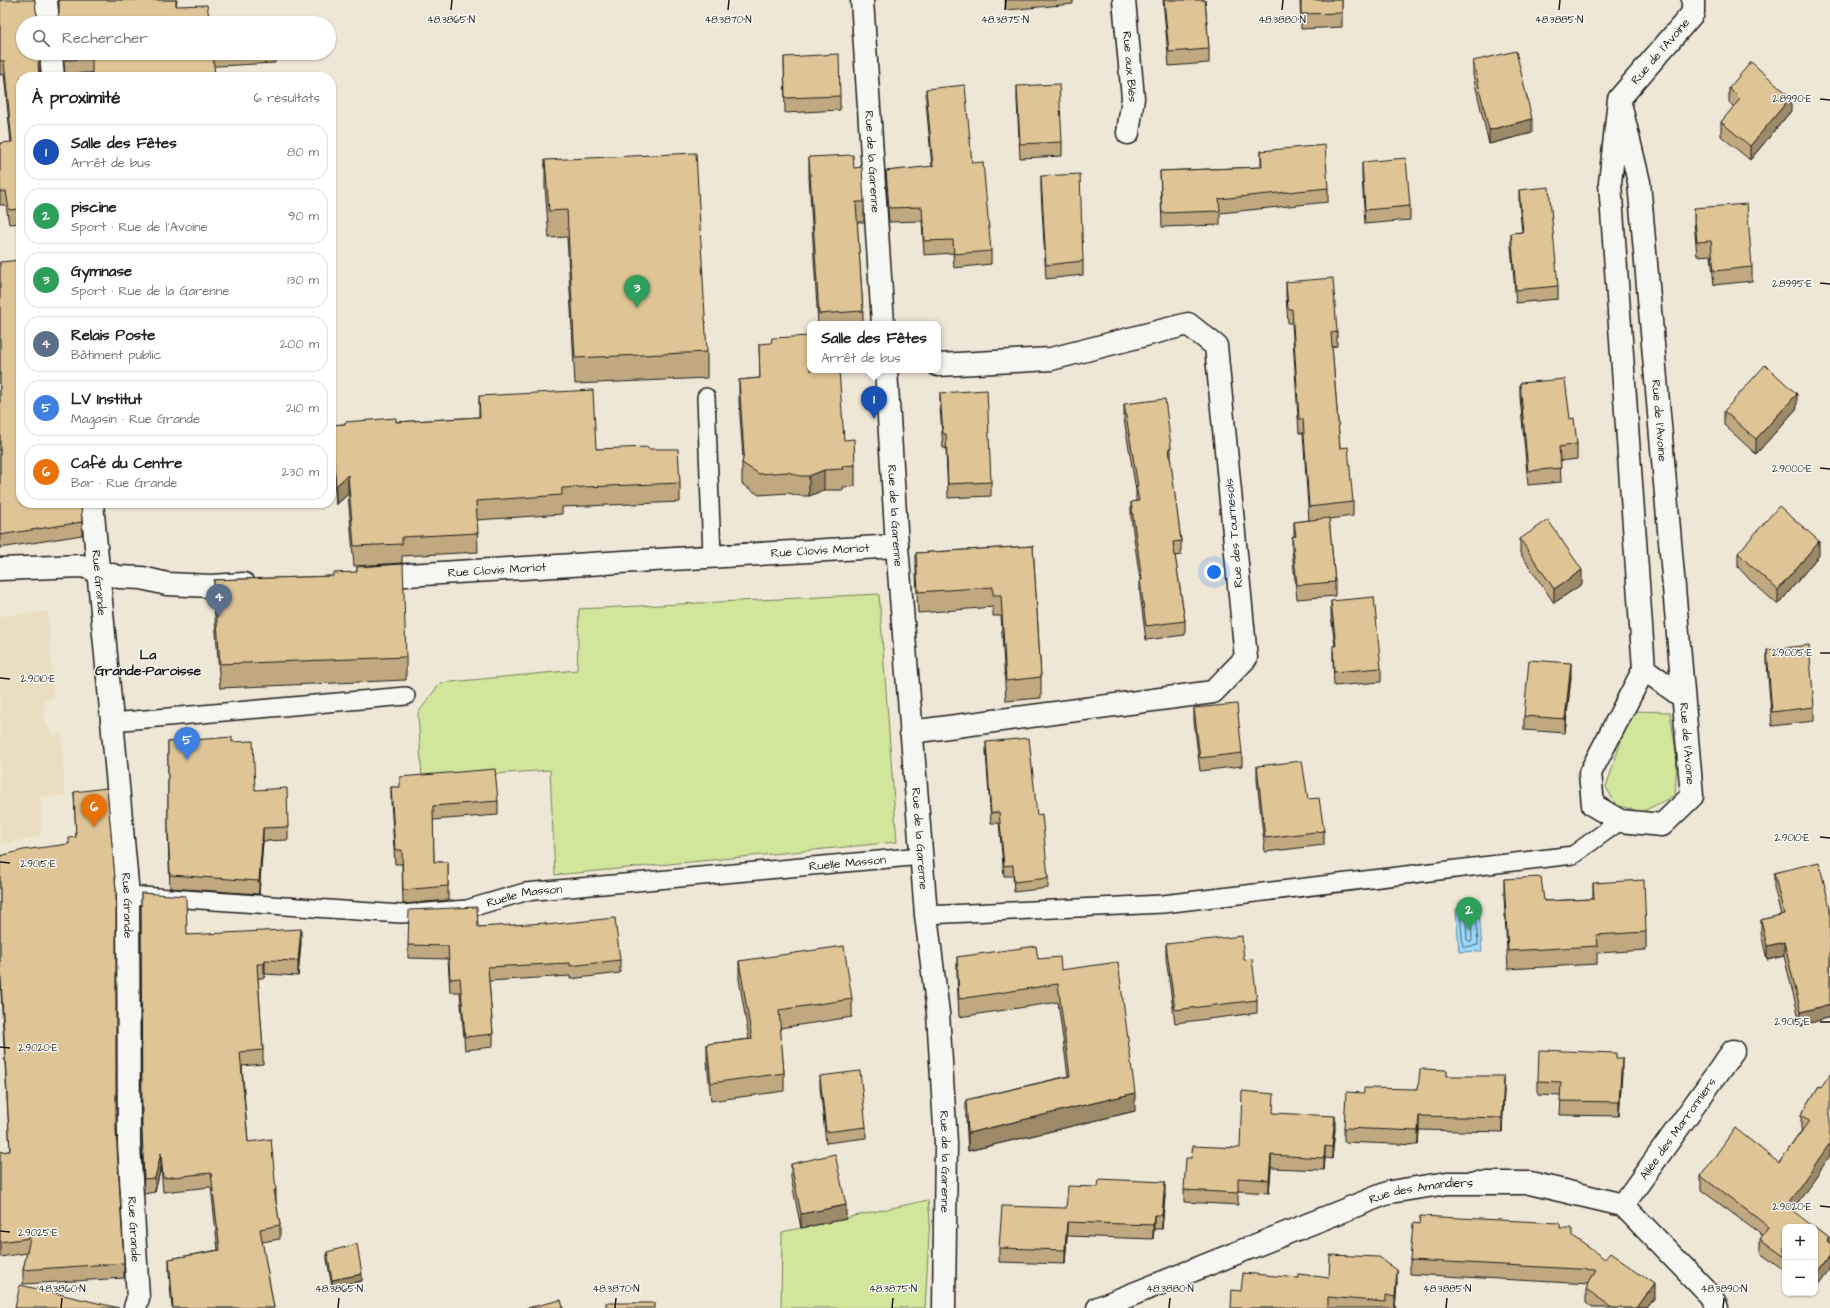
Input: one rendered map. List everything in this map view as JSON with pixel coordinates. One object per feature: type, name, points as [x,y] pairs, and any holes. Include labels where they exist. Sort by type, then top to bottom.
[{"type":"street","points":[[46,0],[47,16]]},
{"type":"street","name":"Rue de la Garenne","points":[[862,0],[883,321]]},
{"type":"street","name":"Rue aux Blés","points":[[1124,0],[1134,98],[1128,133]]},
{"type":"street","name":"Rue de l'Avoine","points":[[1644,669],[1590,773],[1593,805],[1620,821],[1662,825],[1692,796],[1639,182],[1619,99],[1693,13],[1692,0]]},
{"type":"street","points":[[52,60],[53,72]]},
{"type":"street","points":[[1619,99],[1610,183],[1644,669],[1683,697]]},
{"type":"street","name":"Rue des Tournesols","points":[[911,732],[1213,692],[1246,658],[1216,346],[1188,324],[1051,359],[941,365]]},
{"type":"street","name":"Rue de la Garenne","points":[[886,373],[896,546],[926,915],[938,1013],[946,1142],[944,1308]]},
{"type":"street","name":"Rue Grande","points":[[93,508],[128,895],[130,1144],[138,1298],[135,1308]]},
{"type":"street","name":"Rue Clovis Moriot","points":[[358,578],[628,563],[712,555],[896,546]]},
{"type":"street","points":[[0,569],[82,566],[119,578],[142,578],[167,584],[211,586],[265,583]]},
{"type":"street","name":"Allée des Marronniers","points":[[1623,1205],[1733,1051]]},
{"type":"street","name":"Rue des Amandiers","points":[[1098,1308],[1131,1301],[1390,1192],[1448,1183],[1530,1183],[1623,1205]]},
{"type":"street","points":[[1623,1205],[1710,1295],[1717,1308]]},
{"type":"lane","points":[[706,397],[712,555]]},
{"type":"lane","points":[[112,722],[406,696]]},
{"type":"lane","points":[[926,915],[1163,904],[1572,855],[1620,821]]},
{"type":"lane","name":"Ruelle Masson","points":[[128,895],[401,914],[467,909],[525,892],[922,856]]},
{"type":"shaded area","points":[[48,611],[54,699],[44,700],[45,724],[54,734],[62,735],[65,796],[41,797],[41,836],[0,845],[0,616]]},
{"type":"green space","points":[[879,594],[897,842],[555,875],[550,770],[422,779],[418,713],[440,683],[577,670],[579,609]]},
{"type":"green space","points":[[1631,711],[1670,712],[1677,759],[1675,795],[1642,812],[1616,805],[1606,787]]},
{"type":"green space","points":[[928,1200],[930,1219],[925,1308],[781,1308],[782,1232]]},
{"type":"water","points":[[1479,908],[1482,951],[1459,952],[1456,909]]},
{"type":"building","points":[[0,0],[35,0],[38,16],[16,16],[16,60],[40,60],[40,62],[38,62],[39,72],[16,72],[16,209],[9,210],[6,191],[0,192],[0,143],[12,142],[4,61],[0,61]]},
{"type":"building","points":[[59,0],[176,0],[176,6],[207,5],[209,16],[58,16]]},
{"type":"building","points":[[1164,0],[1205,0],[1209,49],[1169,52]]},
{"type":"building","points":[[1301,0],[1342,0],[1342,13],[1301,14]]},
{"type":"building","points":[[1516,51],[1532,119],[1489,130],[1473,61]]},
{"type":"building","points":[[839,54],[840,96],[785,98],[784,57]]},
{"type":"building","points":[[92,60],[214,60],[215,72],[92,72]]},
{"type":"building","points":[[1751,62],[1791,97],[1750,146],[1721,122],[1740,99],[1729,88]]},
{"type":"building","points":[[1059,84],[1062,142],[1020,144],[1017,86]]},
{"type":"building","points":[[965,85],[972,163],[983,162],[991,251],[954,254],[953,240],[924,241],[922,207],[889,208],[886,171],[933,166],[926,89]]},
{"type":"building","points":[[1325,145],[1328,188],[1219,199],[1220,211],[1162,213],[1160,171],[1262,167],[1261,151]]},
{"type":"building","points":[[696,153],[707,352],[575,358],[567,210],[549,211],[545,160]]},
{"type":"building","points":[[853,155],[854,168],[862,167],[864,202],[856,202],[863,311],[819,314],[809,157]]},
{"type":"building","points":[[1406,158],[1410,206],[1365,210],[1362,162]]},
{"type":"building","points":[[1080,174],[1083,261],[1046,265],[1041,176]]},
{"type":"building","points":[[1549,187],[1558,286],[1516,290],[1511,233],[1523,232],[1519,190]]},
{"type":"building","points":[[1747,204],[1752,267],[1714,271],[1711,241],[1697,242],[1694,208]]},
{"type":"building","points":[[16,260],[16,508],[81,508],[82,522],[0,535],[0,262]]},
{"type":"building","points":[[1333,278],[1337,332],[1331,333],[1340,448],[1348,447],[1353,502],[1309,507],[1303,419],[1299,419],[1292,309],[1288,309],[1286,282]]},
{"type":"building","points":[[807,336],[807,373],[839,373],[844,440],[854,439],[855,465],[842,466],[843,469],[824,470],[809,476],[800,476],[788,472],[759,474],[742,463],[744,454],[739,380],[760,378],[759,344],[771,343],[772,338]]},
{"type":"building","points":[[1765,365],[1797,394],[1756,439],[1724,411]]},
{"type":"building","points":[[1565,379],[1570,419],[1574,418],[1577,444],[1559,447],[1561,468],[1528,471],[1520,383]]},
{"type":"building","points":[[593,390],[596,449],[648,447],[648,449],[678,449],[680,483],[562,488],[562,495],[476,501],[478,533],[402,537],[402,544],[354,546],[348,475],[336,486],[336,425],[345,424],[345,422],[396,418],[396,422],[480,417],[479,396]]},
{"type":"building","points":[[987,390],[991,482],[948,484],[946,434],[943,434],[940,393]]},
{"type":"building","points":[[1165,399],[1171,447],[1169,448],[1181,541],[1173,542],[1185,621],[1146,626],[1140,580],[1142,580],[1131,502],[1139,501],[1136,486],[1138,486],[1124,404]]},
{"type":"building","points":[[1779,506],[1819,541],[1778,590],[1738,553]]},
{"type":"building","points":[[1329,518],[1335,582],[1297,585],[1292,537],[1296,536],[1294,522]]},
{"type":"building","points":[[1548,520],[1582,570],[1554,589],[1520,539]]},
{"type":"building","points":[[1033,546],[1041,677],[1006,681],[1001,595],[993,595],[993,587],[918,592],[916,553]]},
{"type":"building","points":[[403,564],[406,657],[220,664],[214,580],[333,576],[333,573],[357,572],[357,567]]},
{"type":"building","points":[[1374,597],[1381,668],[1334,672],[1333,646],[1336,646],[1331,601]]},
{"type":"building","points":[[1809,645],[1814,707],[1772,712],[1767,650]]},
{"type":"building","points":[[1529,660],[1571,663],[1565,719],[1524,716]]},
{"type":"building","points":[[1237,704],[1242,753],[1200,758],[1194,708]]},
{"type":"building","points":[[232,737],[232,742],[253,741],[255,790],[287,788],[288,827],[263,828],[259,881],[170,875],[168,826],[168,742]]},
{"type":"building","points":[[1029,738],[1037,815],[1042,814],[1048,878],[1014,882],[1013,865],[1004,866],[999,812],[991,813],[986,742]]},
{"type":"building","points":[[1302,761],[1308,799],[1319,798],[1324,831],[1265,838],[1257,766]]},
{"type":"building","points":[[495,769],[498,801],[433,806],[434,862],[448,862],[448,886],[403,890],[402,850],[395,850],[391,787],[400,787],[400,777]]},
{"type":"building","points":[[107,788],[116,890],[116,1129],[124,1263],[23,1270],[30,1238],[0,1242],[0,1152],[10,1151],[0,960],[0,856],[23,850],[69,844],[69,838],[76,837],[74,792]]},
{"type":"building","points":[[1819,862],[1830,908],[1830,1004],[1801,1012],[1784,942],[1767,946],[1761,920],[1784,914],[1774,873]]},
{"type":"building","points":[[1541,877],[1544,901],[1594,899],[1593,883],[1644,880],[1646,932],[1596,935],[1597,946],[1508,951],[1504,879]]},
{"type":"building","points":[[141,893],[186,896],[187,935],[301,929],[298,961],[265,960],[264,964],[257,964],[263,1050],[240,1052],[248,1142],[271,1139],[276,1190],[274,1190],[280,1225],[260,1229],[274,1308],[173,1308],[169,1259],[220,1250],[211,1173],[163,1178],[161,1153],[155,1178],[144,1179],[142,1130]]},
{"type":"building","points":[[477,907],[478,927],[546,923],[546,925],[615,918],[620,960],[570,966],[570,963],[488,967],[493,1034],[465,1037],[460,978],[450,979],[448,946],[408,945],[409,910]]},
{"type":"building","points":[[1242,936],[1244,960],[1252,959],[1257,1000],[1175,1010],[1166,944]]},
{"type":"building","points":[[844,946],[852,999],[779,1010],[784,1073],[711,1083],[707,1044],[752,1039],[739,961]]},
{"type":"building","points":[[1036,946],[1038,959],[1060,957],[1061,970],[1118,962],[1135,1093],[968,1133],[966,1100],[1070,1076],[1058,984],[959,999],[957,957]]},
{"type":"building","points":[[1539,1050],[1616,1053],[1616,1058],[1622,1058],[1619,1102],[1560,1101],[1561,1082],[1538,1081]]},
{"type":"building","points":[[1420,1069],[1447,1070],[1447,1076],[1504,1076],[1502,1118],[1419,1116],[1418,1131],[1344,1128],[1346,1092],[1364,1093],[1364,1088],[1418,1089]]},
{"type":"building","points":[[860,1071],[866,1127],[826,1132],[820,1076]]},
{"type":"building","points":[[1830,1074],[1830,1143],[1786,1206],[1810,1224],[1782,1224],[1782,1255],[1760,1239],[1769,1227],[1701,1176],[1735,1128],[1779,1163],[1809,1121],[1801,1115],[1819,1086],[1821,1087]]},
{"type":"building","points":[[1242,1091],[1274,1094],[1273,1113],[1335,1116],[1332,1147],[1325,1146],[1324,1158],[1271,1155],[1269,1180],[1238,1178],[1238,1193],[1184,1190],[1186,1158],[1191,1158],[1193,1146],[1240,1148]]},
{"type":"building","points":[[835,1154],[846,1205],[801,1214],[791,1164]]},
{"type":"building","points":[[1099,1179],[1165,1182],[1162,1215],[1154,1215],[1153,1225],[1067,1222],[1065,1250],[999,1248],[1002,1206],[1066,1208],[1068,1186],[1098,1187]]},
{"type":"building","points":[[1420,1216],[1560,1223],[1560,1228],[1572,1228],[1572,1236],[1605,1259],[1610,1253],[1654,1284],[1637,1308],[1613,1308],[1586,1289],[1596,1270],[1410,1260],[1413,1223],[1419,1224]]},
{"type":"building","points":[[1818,1229],[1829,1238],[1826,1242],[1830,1245],[1830,1255],[1818,1271]]},
{"type":"building","points":[[357,1244],[362,1274],[332,1280],[327,1252]]},
{"type":"building","points":[[1330,1255],[1379,1257],[1397,1270],[1395,1297],[1385,1295],[1385,1302],[1328,1297],[1328,1308],[1231,1308],[1232,1290],[1241,1291],[1243,1273],[1299,1278],[1299,1274],[1329,1278]]},
{"type":"building","points":[[20,1285],[119,1308],[15,1308]]},
{"type":"building","points":[[561,1300],[563,1308],[527,1308]]},
{"type":"building","points":[[606,1303],[654,1303],[654,1308],[606,1308]]},
{"type":"place","name":"Gymnase","points":[[637,308]]},
{"type":"place","name":"Salle des Fêtes","points":[[874,419]]},
{"type":"place","name":"Relais Poste","points":[[219,617]]},
{"type":"place","name":"LV Institut","points":[[187,760]]},
{"type":"place","name":"Café du Centre","points":[[94,827]]},
{"type":"place","name":"piscine","points":[[1469,930]]},
{"type":"district","name":"La Grande-Paroisse","points":[[148,664]]}]
